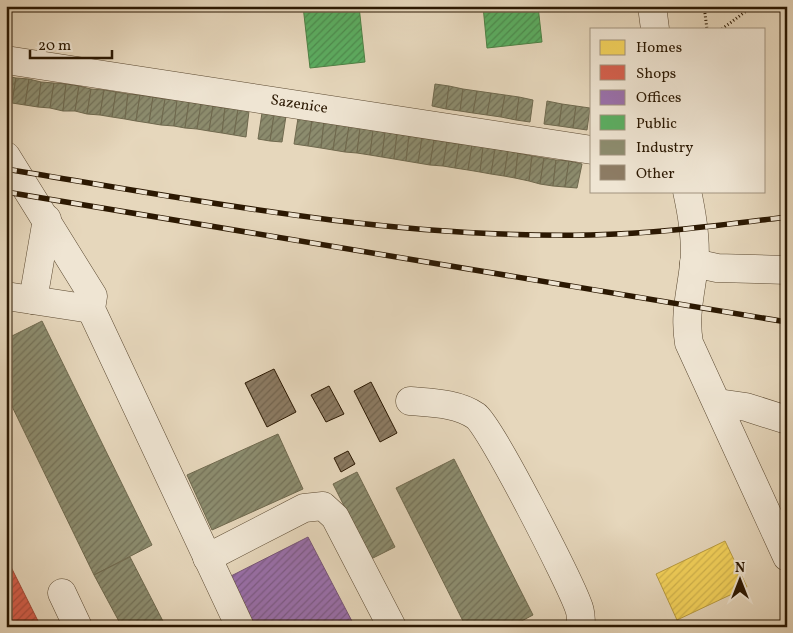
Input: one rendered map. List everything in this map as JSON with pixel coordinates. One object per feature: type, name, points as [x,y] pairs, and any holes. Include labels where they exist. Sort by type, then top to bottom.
[{"type":"street","points":[[652,6],[655,28]]},
{"type":"street","name":"Sazenice","points":[[6,60],[590,150]]},
{"type":"street","points":[[6,156],[93,296],[91,309],[240,627]]},
{"type":"street","points":[[687,192],[691,214],[694,263],[686,316],[689,343],[699,369],[718,404],[787,557]]},
{"type":"street","points":[[33,300],[47,220]]},
{"type":"street","points":[[694,263],[717,268],[787,270]]},
{"type":"street","points":[[6,296],[91,309]]},
{"type":"street","points":[[410,401],[454,406],[478,417],[499,450],[563,572],[580,609],[581,627]]},
{"type":"street","points":[[718,404],[746,407],[787,420]]},
{"type":"street","points":[[208,558],[304,508],[323,506],[335,516],[392,627]]},
{"type":"street","points":[[62,593],[78,627]]},
{"type":"path","points":[[704,6],[707,28]]},
{"type":"path","points":[[723,28],[753,6]]},
{"type":"building: Homes","points":[[725,541],[747,587],[677,620],[656,574]]},
{"type":"building: Shops","points":[[6,557],[41,627],[6,627]]},
{"type":"building: Offices","points":[[308,537],[355,627],[254,627],[229,577]]},
{"type":"building: Public","points":[[303,6],[359,6],[365,62],[310,68]]},
{"type":"building: Public","points":[[483,6],[538,6],[542,42],[487,48]]},
{"type":"building: Industry","points":[[6,76],[16,78],[12,103],[6,102]]},
{"type":"building: Industry","points":[[16,78],[29,79],[25,105],[12,103]]},
{"type":"building: Industry","points":[[29,79],[41,82],[38,107],[25,105]]},
{"type":"building: Industry","points":[[41,82],[54,83],[50,108],[38,107]]},
{"type":"building: Industry","points":[[54,83],[66,84],[63,111],[50,108]]},
{"type":"building: Industry","points":[[66,84],[79,86],[75,111],[63,111]]},
{"type":"building: Industry","points":[[435,84],[449,86],[446,109],[432,106]]},
{"type":"building: Industry","points":[[79,86],[91,89],[87,114],[75,111]]},
{"type":"building: Industry","points":[[449,86],[463,89],[460,111],[446,109]]},
{"type":"building: Industry","points":[[91,89],[104,90],[100,115],[87,114]]},
{"type":"building: Industry","points":[[463,89],[477,91],[473,113],[460,111]]},
{"type":"building: Industry","points":[[104,90],[116,92],[112,117],[100,115]]},
{"type":"building: Industry","points":[[477,91],[491,93],[487,115],[473,113]]},
{"type":"building: Industry","points":[[116,92],[128,94],[125,119],[112,117]]},
{"type":"building: Industry","points":[[491,93],[505,95],[501,117],[487,115]]},
{"type":"building: Industry","points":[[128,94],[140,95],[136,121],[125,119]]},
{"type":"building: Industry","points":[[140,95],[153,97],[149,123],[136,121]]},
{"type":"building: Industry","points":[[505,95],[519,97],[516,120],[501,117]]},
{"type":"building: Industry","points":[[153,97],[165,99],[161,125],[149,123]]},
{"type":"building: Industry","points":[[519,97],[533,100],[530,122],[516,120]]},
{"type":"building: Industry","points":[[165,99],[177,100],[174,126],[161,125]]},
{"type":"building: Industry","points":[[177,100],[189,102],[185,128],[174,126]]},
{"type":"building: Industry","points":[[547,101],[562,104],[559,126],[544,124]]},
{"type":"building: Industry","points":[[189,102],[201,104],[197,129],[185,128]]},
{"type":"building: Industry","points":[[201,104],[213,106],[209,131],[197,129]]},
{"type":"building: Industry","points":[[562,104],[576,106],[573,128],[559,126]]},
{"type":"building: Industry","points":[[213,106],[225,108],[222,133],[209,131]]},
{"type":"building: Industry","points":[[576,106],[590,108],[587,130],[573,128]]},
{"type":"building: Industry","points":[[225,108],[238,109],[234,135],[222,133]]},
{"type":"building: Industry","points":[[238,109],[249,111],[246,137],[234,135]]},
{"type":"building: Industry","points":[[262,113],[274,115],[270,141],[258,139]]},
{"type":"building: Industry","points":[[274,115],[286,116],[282,142],[270,141]]},
{"type":"building: Industry","points":[[298,118],[312,121],[308,146],[294,144]]},
{"type":"building: Industry","points":[[312,121],[324,122],[321,148],[308,146]]},
{"type":"building: Industry","points":[[324,122],[337,124],[333,150],[321,148]]},
{"type":"building: Industry","points":[[337,124],[349,126],[345,152],[333,150]]},
{"type":"building: Industry","points":[[349,126],[360,128],[357,153],[345,152]]},
{"type":"building: Industry","points":[[360,128],[373,130],[370,155],[357,153]]},
{"type":"building: Industry","points":[[373,130],[385,132],[382,157],[370,155]]},
{"type":"building: Industry","points":[[385,132],[397,134],[394,159],[382,157]]},
{"type":"building: Industry","points":[[397,134],[409,136],[406,161],[394,159]]},
{"type":"building: Industry","points":[[409,136],[422,138],[418,163],[406,161]]},
{"type":"building: Industry","points":[[422,138],[434,140],[430,165],[418,163]]},
{"type":"building: Industry","points":[[434,140],[447,142],[443,166],[430,165]]},
{"type":"building: Industry","points":[[447,142],[459,144],[455,168],[443,166]]},
{"type":"building: Industry","points":[[459,144],[472,145],[468,170],[455,168]]},
{"type":"building: Industry","points":[[472,145],[483,147],[480,172],[468,170]]},
{"type":"building: Industry","points":[[483,147],[495,149],[491,174],[480,172]]},
{"type":"building: Industry","points":[[495,149],[508,151],[504,176],[491,174]]},
{"type":"building: Industry","points":[[508,151],[518,153],[515,178],[504,176]]},
{"type":"building: Industry","points":[[518,153],[532,156],[529,181],[515,178]]},
{"type":"building: Industry","points":[[532,156],[544,158],[540,184],[529,181]]},
{"type":"building: Industry","points":[[544,158],[556,160],[553,186],[540,184]]},
{"type":"building: Industry","points":[[556,160],[569,161],[565,187],[553,186]]},
{"type":"building: Industry","points":[[569,161],[582,164],[577,188],[565,187]]},
{"type":"building: Industry","points":[[42,321],[152,545],[94,575],[6,394],[6,339]]},
{"type":"building: Industry","points":[[278,434],[303,489],[212,530],[187,475]]},
{"type":"building: Industry","points":[[454,459],[533,615],[510,627],[466,627],[396,488]]},
{"type":"building: Industry","points":[[357,472],[395,547],[371,559],[333,484]]},
{"type":"building: Industry","points":[[130,557],[166,627],[122,627],[94,575]]},
{"type":"building: Other","points":[[274,369],[296,412],[267,427],[245,383]]},
{"type":"building: Other","points":[[371,382],[397,433],[380,442],[354,391]]},
{"type":"building: Other","points":[[329,386],[344,414],[326,422],[311,395]]},
{"type":"building: Other","points":[[348,451],[355,464],[341,472],[334,458]]},
{"type":"railway","points":[[6,169],[224,205],[370,224],[443,231],[517,235],[615,234],[689,229],[787,217]]},
{"type":"railway","points":[[6,192],[787,322]]}]
